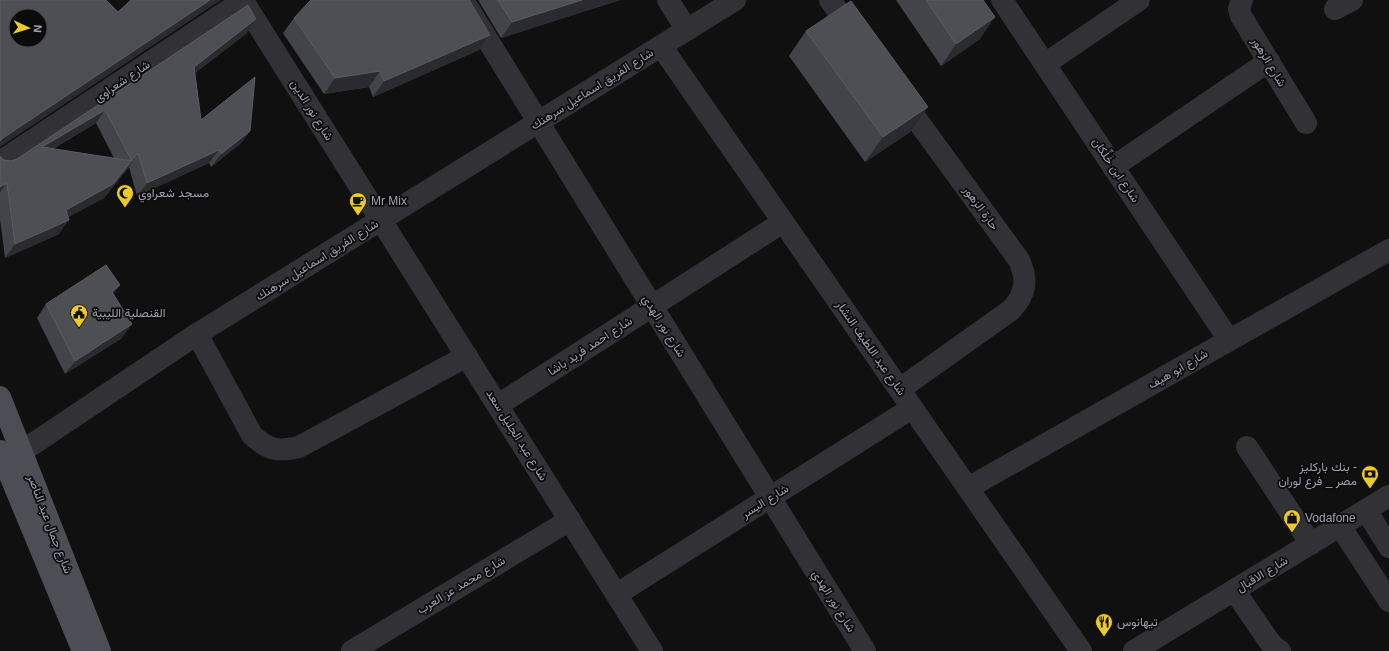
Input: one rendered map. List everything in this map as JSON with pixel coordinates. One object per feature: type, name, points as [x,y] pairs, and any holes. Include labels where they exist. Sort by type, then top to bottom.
[{"type":"main road","name":"شارع جمال عبد الناصر","points":[[0,397],[7,458],[83,651]]},
{"type":"main road","name":"شارع جمال عبد الناصر","points":[[7,458],[100,651]]},
{"type":"street","name":"شارع شعراوى","points":[[0,162],[244,0]]},
{"type":"street","name":"شارع نور الدين","points":[[244,0],[381,220]]},
{"type":"street","name":"شارع نور الهدي","points":[[463,0],[865,651]]},
{"type":"street","points":[[668,0],[687,30]]},
{"type":"street","name":"شارع الفريق اسماعيل سرهنك","points":[[7,458],[197,334],[735,0]]},
{"type":"street","points":[[830,0],[867,52]]},
{"type":"street","name":"شارع ابن خَلِّكان","points":[[1002,0],[1229,340]]},
{"type":"street","points":[[1045,64],[1139,0]]},
{"type":"street","name":"شارع الزهور","points":[[1242,0],[1239,9],[1241,16],[1306,123]]},
{"type":"street","name":"شارع عبد اللطيف النشار","points":[[661,46],[1081,651]]},
{"type":"street","points":[[1113,167],[1269,62]]},
{"type":"street","name":"حارة الزهور","points":[[890,84],[1019,260],[1025,281],[1023,292],[1018,302],[1011,310],[900,389]]},
{"type":"street","name":"شارع عبد الجليل سعد","points":[[381,220],[652,651]]},
{"type":"street","name":"شارع احمد فريد باشا","points":[[498,405],[784,222]]},
{"type":"street","name":"شارع ابو هيف","points":[[968,488],[1389,250]]},
{"type":"street","points":[[197,334],[252,435],[262,444],[274,449],[287,450],[299,447],[466,356]]},
{"type":"street","name":"شارع اليسر","points":[[617,594],[912,408]]},
{"type":"street","points":[[1247,447],[1311,544]]},
{"type":"street","name":"شارع الاقبال","points":[[1134,651],[1389,496]]},
{"type":"street","points":[[1366,510],[1389,547]]},
{"type":"street","name":"شارع محمد عز العرب","points":[[352,651],[570,520]]},
{"type":"street","points":[[1340,526],[1389,601]]},
{"type":"street","points":[[1234,590],[1269,641],[1280,651]]},
{"type":"building","points":[[0,0],[106,0],[118,12],[131,0],[210,0],[0,141]]},
{"type":"building","points":[[311,0],[469,0],[490,35],[384,81],[380,71],[335,78],[294,18]]},
{"type":"building","points":[[498,0],[582,0],[512,22]]},
{"type":"building","points":[[926,0],[983,0],[995,17],[956,44]]},
{"type":"building","points":[[851,1],[928,107],[883,137],[806,31]]},
{"type":"building","points":[[248,5],[256,19],[194,67],[201,120],[255,77],[250,131],[221,154],[219,150],[147,183],[138,153],[132,161],[113,184],[66,210],[69,220],[15,244],[7,183],[0,187],[0,156],[4,160],[11,161],[17,159]],"holes":[[[105,110],[132,161],[42,147]]]},
{"type":"building","name":"القنصلية الليبية","points":[[106,265],[120,285],[112,292],[132,324],[75,361],[46,304]]},
{"type":"place","name":"مسجد شعراوي","points":[[125,208]]},
{"type":"place","name":"Mr Mix","points":[[358,216]]},
{"type":"place","name":"القنصلية الليبية","points":[[79,328]]},
{"type":"place","name":"بنك باركليز - مصر _ فرع لوران","points":[[1370,489]]},
{"type":"place","name":"Vodafone","points":[[1292,533]]},
{"type":"place","name":"تيهانوس","points":[[1104,637]]}]
